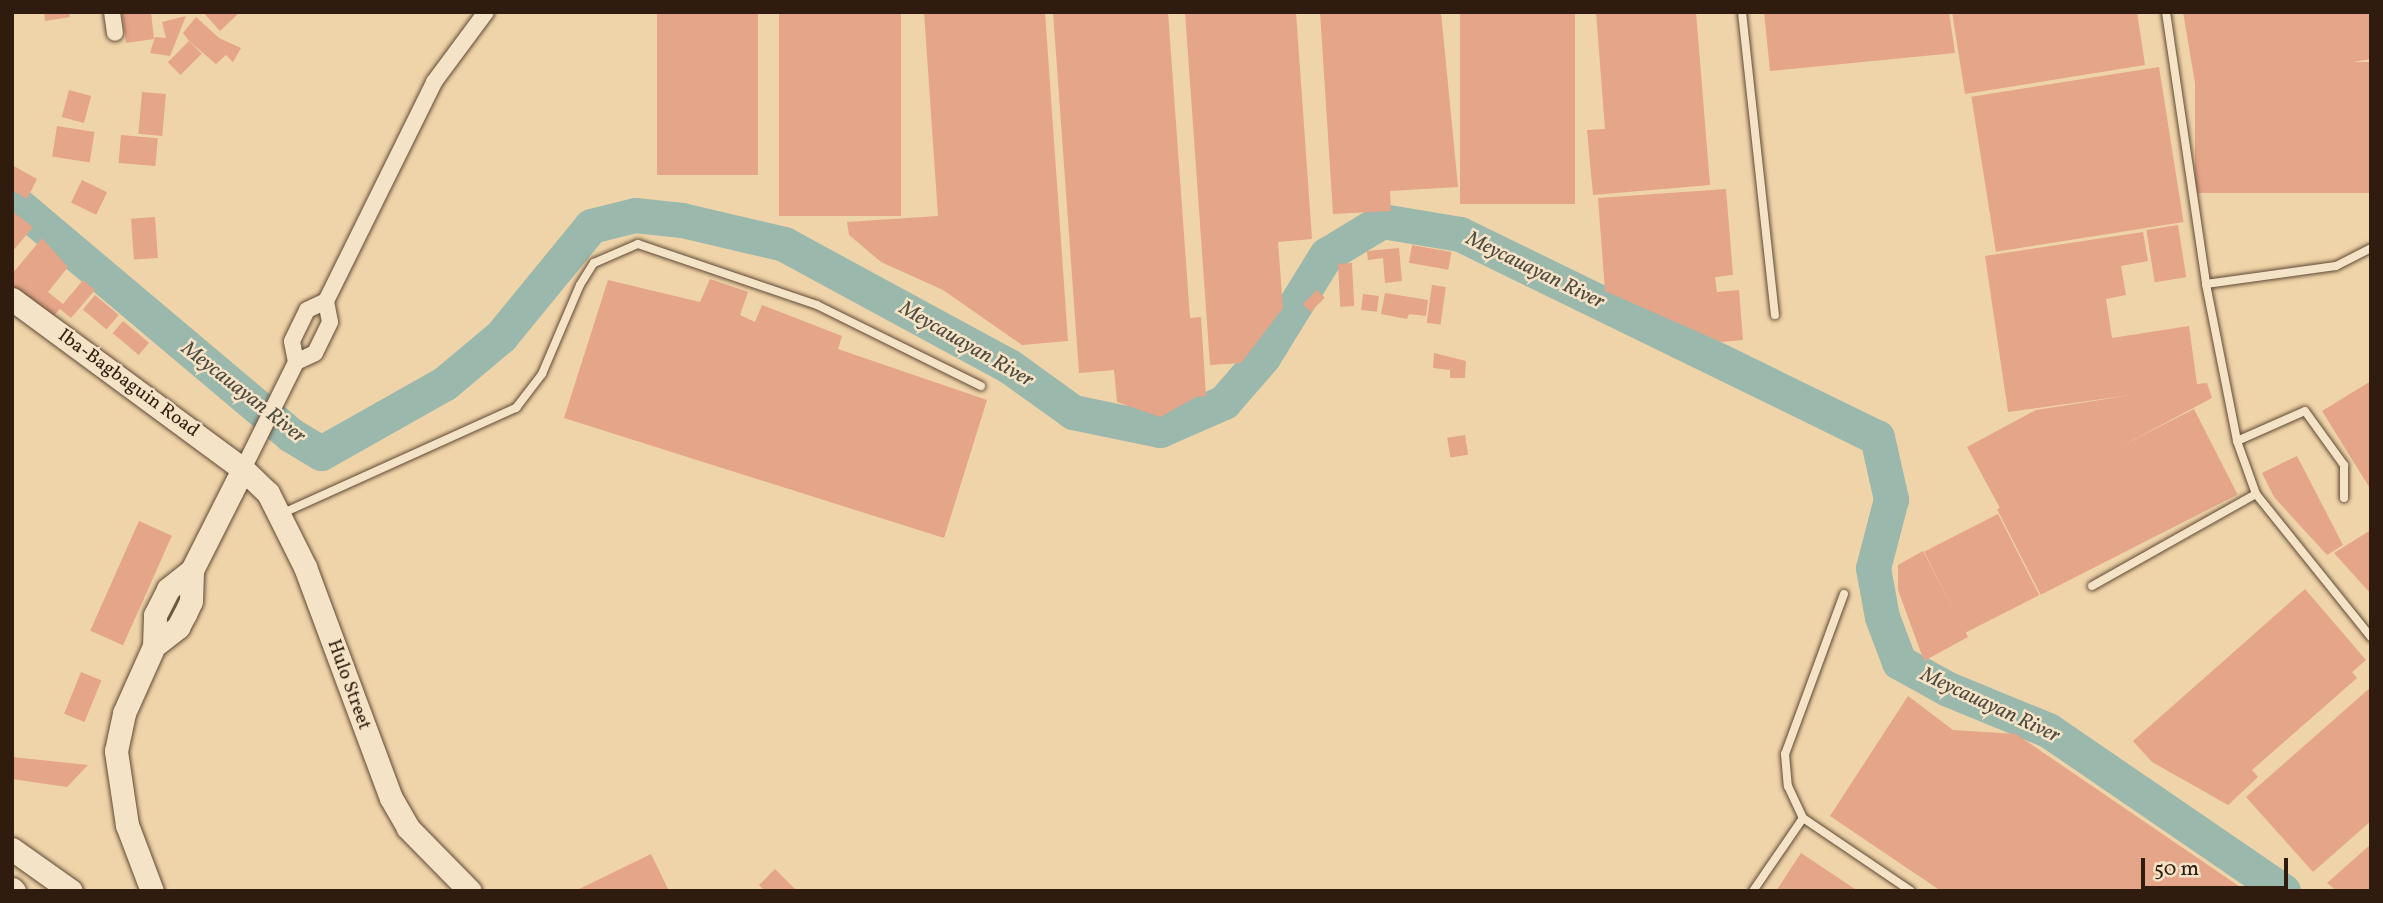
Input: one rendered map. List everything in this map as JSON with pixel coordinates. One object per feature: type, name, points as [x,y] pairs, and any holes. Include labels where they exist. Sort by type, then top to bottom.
[{"type":"street","points":[[112,12],[115,33]]},
{"type":"street","points":[[296,362],[315,353],[330,322],[326,301],[434,82],[486,12]]},
{"type":"street","name":"Iba-Bagbaguin Road","points":[[12,299],[243,469]]},
{"type":"street","points":[[152,891],[127,825],[116,751],[124,713],[154,646],[155,615],[168,589],[192,570],[243,469],[296,362],[292,341],[307,310],[326,301]]},
{"type":"street","name":"Hulo Street","points":[[243,469],[281,514],[391,798],[417,838],[470,891]]},
{"type":"street","points":[[12,849],[71,891]]},
{"type":"lane","points":[[1742,12],[1775,314]]},
{"type":"lane","points":[[2166,12],[2206,284],[2237,441],[2256,494],[2371,637]]},
{"type":"lane","points":[[281,514],[516,408],[542,374],[594,263],[638,244],[817,306],[981,386]]},
{"type":"lane","points":[[2206,284],[2336,265],[2371,248]]},
{"type":"lane","points":[[2237,441],[2305,411],[2344,466],[2344,498]]},
{"type":"lane","points":[[2092,586],[2256,494]]},
{"type":"lane","points":[[1844,594],[1785,754],[1788,786],[1802,818],[1911,891]]},
{"type":"lane","points":[[1753,891],[1802,818]]},
{"type":"building","points":[[44,12],[69,12],[70,17],[45,21]]},
{"type":"building","points":[[122,12],[151,12],[154,39],[126,43]]},
{"type":"building","points":[[203,12],[240,12],[220,31]]},
{"type":"building","points":[[657,12],[758,12],[758,175],[657,175]]},
{"type":"building","points":[[779,12],[901,12],[901,216],[779,216]]},
{"type":"building","points":[[924,12],[1045,12],[1068,341],[1022,345],[943,290],[881,262],[849,235],[847,222],[938,216]]},
{"type":"building","points":[[1053,12],[1168,12],[1190,318],[1201,317],[1206,396],[1196,397],[1160,417],[1117,402],[1114,370],[1079,373]]},
{"type":"building","points":[[1185,12],[1296,12],[1312,239],[1278,242],[1283,308],[1241,363],[1210,365]]},
{"type":"building","points":[[1320,12],[1441,12],[1458,187],[1390,191],[1391,211],[1333,214]]},
{"type":"building","points":[[1460,12],[1575,12],[1575,204],[1460,204]]},
{"type":"building","points":[[1596,12],[1696,12],[1710,185],[1593,195],[1587,130],[1605,129]]},
{"type":"building","points":[[1764,12],[1949,12],[1955,53],[1770,71]]},
{"type":"building","points":[[1952,12],[2137,12],[2145,65],[1965,94]]},
{"type":"building","points":[[2183,12],[2371,12],[2371,59],[2196,89]]},
{"type":"building","points":[[186,16],[170,56],[150,53],[155,37],[166,38],[162,22]]},
{"type":"building","points":[[196,17],[219,38],[241,48],[233,62],[226,55],[216,64],[189,41],[183,33]]},
{"type":"building","points":[[189,41],[202,54],[181,75],[168,62]]},
{"type":"building","points":[[2195,62],[2371,62],[2371,193],[2195,193]]},
{"type":"building","points":[[2159,67],[2184,222],[1996,252],[1971,97]]},
{"type":"building","points":[[69,90],[91,96],[84,123],[62,117]]},
{"type":"building","points":[[142,92],[166,94],[162,136],[138,134]]},
{"type":"building","points":[[57,126],[95,132],[90,163],[52,157]]},
{"type":"building","points":[[121,135],[158,138],[155,166],[119,163]]},
{"type":"building","points":[[12,165],[37,179],[27,199],[12,190]]},
{"type":"building","points":[[82,180],[107,192],[96,215],[71,202]]},
{"type":"building","points":[[1726,189],[1733,275],[1715,277],[1717,292],[1739,290],[1743,340],[1721,342],[1605,291],[1598,198]]},
{"type":"building","points":[[12,211],[33,227],[12,252]]},
{"type":"building","points":[[155,217],[158,258],[134,260],[131,219]]},
{"type":"building","points":[[2178,225],[2186,277],[2155,282],[2146,230]]},
{"type":"building","points":[[2143,232],[2148,261],[2121,266],[2126,295],[2106,299],[2112,338],[2189,326],[2197,384],[2207,383],[2212,398],[2001,510],[1967,447],[2036,410],[2138,394],[2008,412],[1985,256]]},
{"type":"building","points":[[42,238],[68,267],[48,292],[63,304],[83,280],[95,290],[71,318],[60,309],[50,320],[12,289],[12,274]]},
{"type":"building","points":[[1412,245],[1451,252],[1448,270],[1409,263]]},
{"type":"building","points":[[1399,248],[1402,281],[1385,283],[1383,258],[1368,260],[1367,251]]},
{"type":"building","points":[[1352,263],[1354,306],[1340,307],[1338,264]]},
{"type":"building","points":[[710,279],[748,292],[740,315],[755,322],[762,305],[842,336],[838,349],[987,400],[944,538],[564,418],[608,280],[700,302]]},
{"type":"building","points":[[1432,285],[1446,287],[1441,325],[1427,323]]},
{"type":"building","points":[[1317,290],[1325,298],[1311,312],[1303,304]]},
{"type":"building","points":[[1385,293],[1428,300],[1426,316],[1409,314],[1407,319],[1381,314]]},
{"type":"building","points":[[1363,294],[1379,296],[1377,312],[1361,310]]},
{"type":"building","points":[[95,295],[119,315],[107,329],[83,310]]},
{"type":"building","points":[[123,321],[149,343],[139,355],[113,333]]},
{"type":"building","points":[[1434,353],[1466,361],[1465,378],[1450,378],[1450,370],[1433,368]]},
{"type":"building","points":[[2371,381],[2371,490],[2322,411]]},
{"type":"building","points":[[2194,409],[2238,495],[2041,595],[1997,509]]},
{"type":"building","points":[[1465,435],[1468,455],[1450,458],[1447,438]]},
{"type":"building","points":[[2297,456],[2343,545],[2327,555],[2274,497],[2262,473]]},
{"type":"building","points":[[1998,514],[2039,595],[1965,633],[1924,552]]},
{"type":"building","points":[[139,521],[172,536],[123,645],[90,631]]},
{"type":"building","points":[[2371,530],[2371,594],[2334,553]]},
{"type":"building","points":[[1923,551],[1968,637],[1924,661],[1898,590],[1898,565]]},
{"type":"building","points":[[2305,589],[2366,660],[2352,672],[2357,678],[2252,770],[2258,777],[2228,805],[2152,762],[2133,741]]},
{"type":"building","points":[[81,672],[101,680],[85,722],[64,714]]},
{"type":"building","points":[[2371,687],[2371,821],[2313,872],[2246,797]]},
{"type":"building","points":[[1908,696],[1953,730],[2016,734],[2246,891],[1941,891],[1830,816]]},
{"type":"building","points":[[12,757],[88,765],[67,787],[12,779]]},
{"type":"building","points":[[2371,844],[2371,891],[2337,891],[2327,883]]},
{"type":"building","points":[[1801,853],[1858,891],[1776,891]]},
{"type":"building","points":[[651,854],[669,891],[575,891]]},
{"type":"building","points":[[775,869],[795,889],[793,891],[765,891],[759,885]]},
{"type":"waterway","name":"Meycauayan River","points":[[12,200],[291,435],[321,453],[445,383],[501,336],[591,226],[635,215],[682,220],[784,244],[1009,366],[1073,412],[1160,430],[1224,402],[1263,357],[1326,255],[1382,221],[1460,234],[1877,437],[1891,499],[1873,568],[1882,617],[1899,662],[1948,689],[2048,730],[2283,891]]}]
